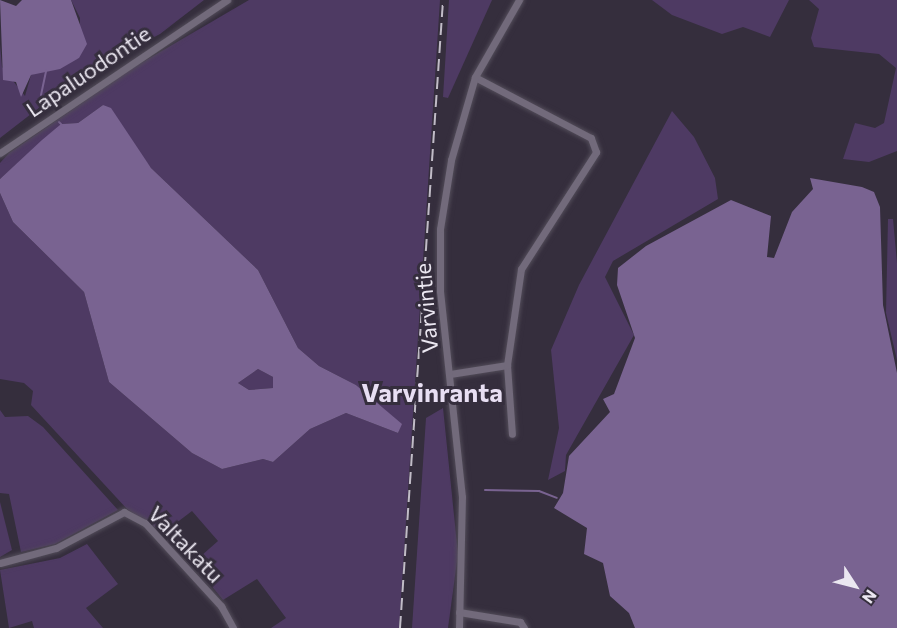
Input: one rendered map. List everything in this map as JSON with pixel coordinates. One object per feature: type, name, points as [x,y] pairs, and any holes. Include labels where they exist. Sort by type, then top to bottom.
[{"type":"street","name":"Lapaluodontie","points":[[0,153],[227,0]]},
{"type":"street","name":"Varvintie","points":[[459,628],[463,520],[440,229],[451,160],[475,77],[519,0]]},
{"type":"street","points":[[475,77],[591,138],[596,148],[580,184],[521,269],[507,365],[512,434]]},
{"type":"street","points":[[450,374],[507,365]]},
{"type":"street","name":"Valtakatu","points":[[0,563],[56,548],[124,512],[145,523],[220,606],[233,628]]},
{"type":"street","points":[[459,612],[520,622],[524,628]]},
{"type":"shaded area","points":[[0,0],[16,6],[22,0],[71,0],[87,44],[79,58],[60,69],[31,75],[21,97],[16,82],[3,80]]},
{"type":"shaded area","points":[[71,0],[204,0],[160,34],[71,80],[50,104],[46,97],[40,99],[44,104],[0,138],[0,44],[2,67],[25,96],[31,75],[79,58],[80,18]]},
{"type":"shaded area","points":[[249,0],[440,0],[399,628],[271,628],[286,618],[257,579],[223,600],[193,563],[218,541],[192,511],[163,533],[127,509],[31,405],[33,391],[24,383],[0,379],[0,193],[13,222],[84,292],[109,382],[192,453],[222,469],[263,459],[273,462],[310,429],[346,413],[398,433],[401,424],[356,385],[319,366],[298,348],[258,270],[151,168],[103,105],[78,123],[61,124],[0,179],[0,163],[9,153],[136,66]]},
{"type":"shaded area","points":[[449,0],[492,0],[448,98],[443,97]]},
{"type":"shaded area","points":[[652,0],[789,0],[770,37],[743,27],[722,34],[672,15]]},
{"type":"shaded area","points":[[809,0],[897,0],[897,151],[869,162],[843,159],[855,123],[875,128],[884,123],[896,68],[879,54],[814,47],[811,38],[819,9]]},
{"type":"shaded area","points":[[103,105],[111,108],[151,168],[258,270],[298,348],[319,366],[356,385],[402,424],[398,433],[346,413],[310,429],[273,462],[263,459],[222,469],[192,453],[109,382],[84,292],[13,222],[0,193],[0,179],[42,140],[61,124],[78,123]],"holes":[[[258,369],[273,377],[273,388],[249,390],[238,383]]]},
{"type":"shaded area","points":[[672,111],[694,137],[715,178],[718,199],[613,261],[605,277],[634,335],[566,455],[565,471],[548,480],[559,428],[551,350],[579,285]]},
{"type":"shaded area","points":[[810,178],[862,187],[874,192],[880,207],[883,305],[897,373],[897,628],[635,628],[629,613],[610,596],[603,563],[584,554],[587,528],[554,508],[563,493],[569,456],[610,412],[603,399],[614,394],[635,338],[617,285],[618,268],[646,246],[731,200],[771,216],[767,257],[774,258],[792,212],[813,189]]},
{"type":"shaded area","points":[[888,219],[893,219],[897,263],[897,360],[886,313]]},
{"type":"shaded area","points":[[258,369],[273,377],[273,388],[249,390],[238,383]]},
{"type":"shaded area","points":[[443,408],[458,554],[448,628],[412,628],[426,418]]},
{"type":"shaded area","points":[[0,410],[5,417],[28,416],[43,427],[118,510],[55,544],[21,552],[9,494],[0,493]]},
{"type":"shaded area","points":[[0,502],[12,550],[0,557]]},
{"type":"shaded area","points":[[87,544],[118,584],[86,608],[103,628],[34,628],[32,621],[9,628],[0,570],[60,558]]},
{"type":"waterway","points":[[41,95],[46,71]]},
{"type":"waterway","points":[[485,490],[539,491],[557,498]]},
{"type":"railway","points":[[400,628],[443,0]]},
{"type":"district","name":"Varvinranta","points":[[432,392]]}]
